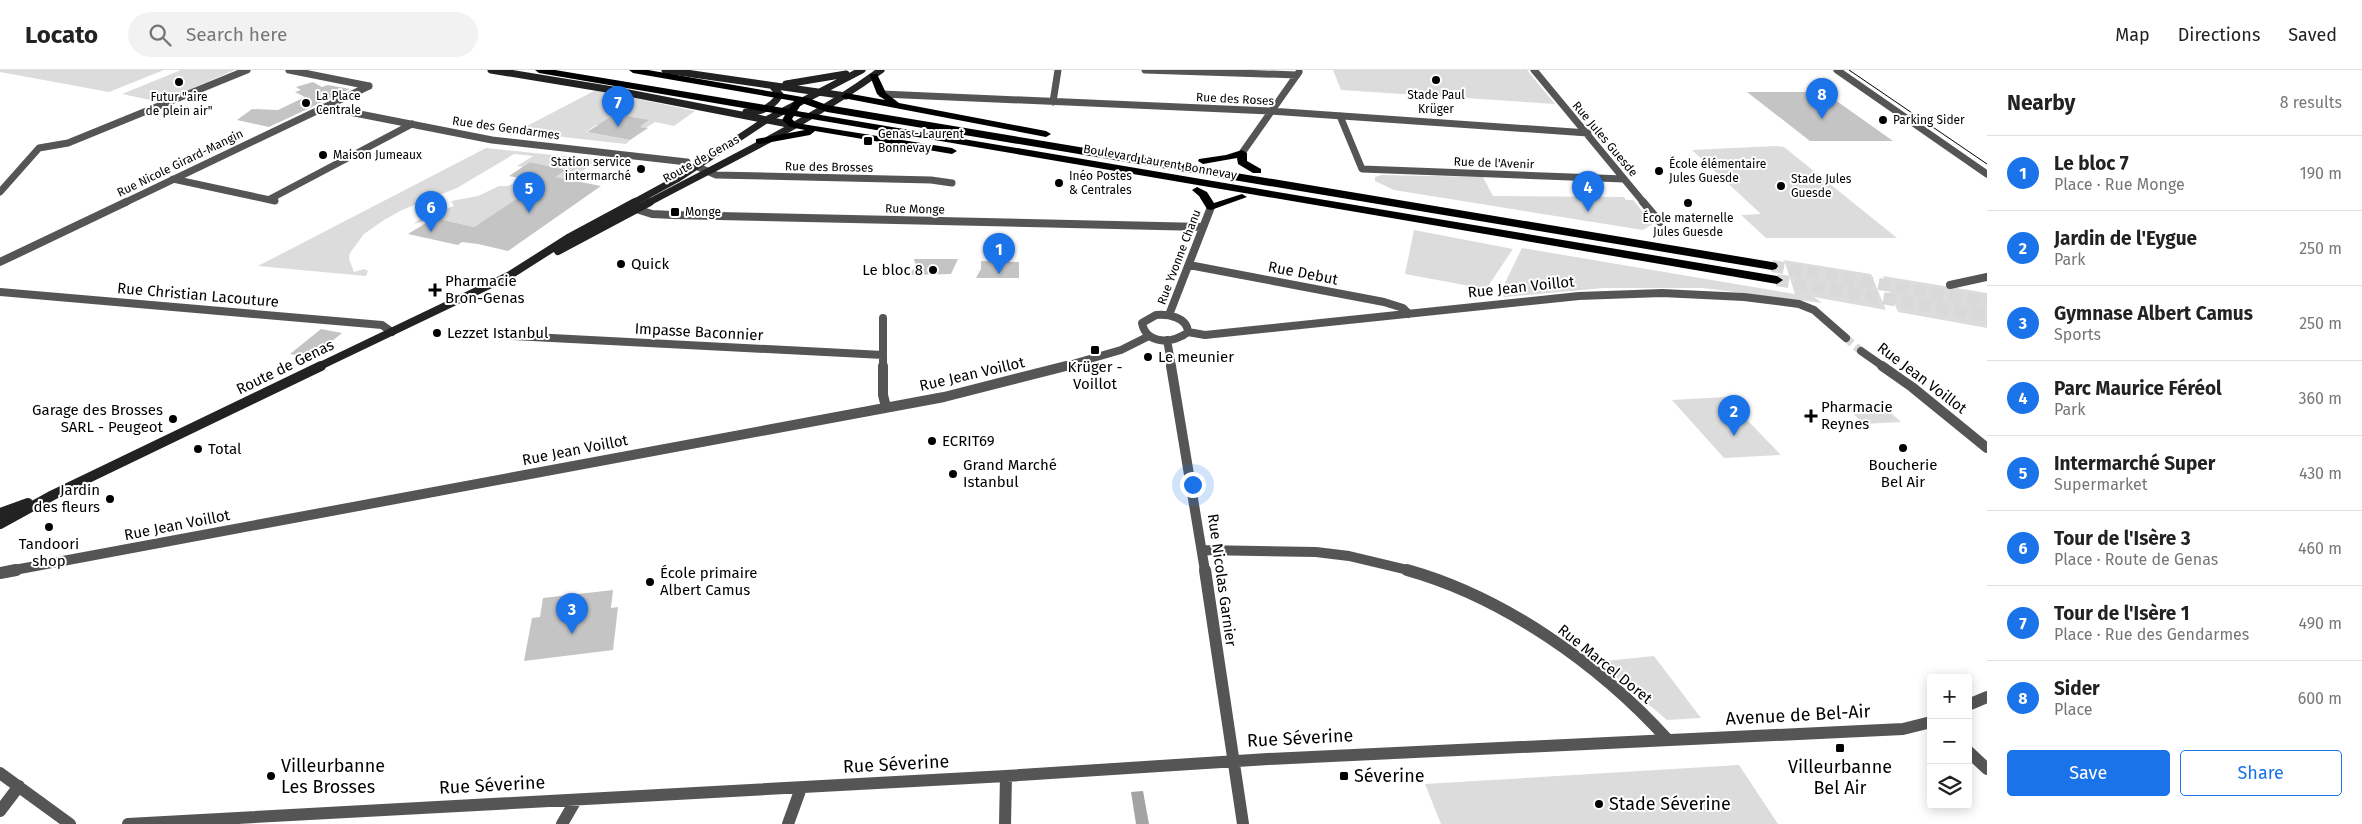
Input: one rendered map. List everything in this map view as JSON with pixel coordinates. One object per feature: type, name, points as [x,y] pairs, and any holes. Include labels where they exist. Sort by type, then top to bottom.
[{"type":"highway","name":"Boulevard Laurent Bonnevay","points":[[539,70],[1777,280]]},
{"type":"highway","name":"Boulevard Laurent Bonnevay","points":[[591,70],[751,94],[823,110],[875,116],[1772,266]]},
{"type":"highway","points":[[633,70],[751,94]]},
{"type":"highway","points":[[877,73],[882,94],[897,105]]},
{"type":"highway","points":[[846,96],[1114,145]]},
{"type":"highway","points":[[798,102],[787,120],[793,125],[1242,197],[1398,220],[1434,222]]},
{"type":"highway","points":[[840,133],[831,125],[835,115],[854,107],[897,105]]},
{"type":"highway","points":[[760,142],[826,130]]},
{"type":"highway","points":[[1133,148],[1423,200],[1492,218]]},
{"type":"highway","points":[[1203,161],[1227,158],[1242,153],[1242,162],[1258,171]]},
{"type":"highway","points":[[1197,190],[1203,194],[1211,207],[1242,197]]},
{"type":"main road","points":[[491,70],[793,125]]},
{"type":"main road","points":[[665,70],[846,96]]},
{"type":"main road","points":[[768,86],[814,80],[861,70]]},
{"type":"main road","name":"Route de Genas","points":[[530,264],[570,238],[696,166],[766,120],[861,70]]},
{"type":"main road","name":"Route de Genas","points":[[0,524],[53,496],[577,242],[760,142],[823,110],[877,73]]},
{"type":"main road","points":[[668,101],[756,112],[771,105],[780,95],[777,89],[768,86]]},
{"type":"main road","points":[[818,92],[824,98],[823,110]]},
{"type":"main road","points":[[718,111],[740,118],[745,122],[747,126],[744,134]]},
{"type":"main road","name":"Route de Genas","points":[[0,512],[53,496]]},
{"type":"street","points":[[0,192],[39,148],[68,143],[247,70]]},
{"type":"street","name":"Rue Nicole Girard-Mangin","points":[[0,262],[370,86],[289,70]]},
{"type":"street","points":[[1053,102],[1058,70]]},
{"type":"street","points":[[1145,70],[1299,73]]},
{"type":"street","name":"Rue Jules Guesde","points":[[1534,70],[1660,222]]},
{"type":"street","points":[[1838,70],[1987,174]]},
{"type":"street","points":[[1242,153],[1270,111],[1299,73]]},
{"type":"street","name":"Rue des Roses","points":[[882,94],[1270,111],[1588,133]]},
{"type":"street","name":"Rue des Gendarmes","points":[[324,107],[492,140],[687,162]]},
{"type":"street","name":"Rue de l'Avenir","points":[[1340,116],[1359,166],[1362,169],[1624,179]]},
{"type":"street","points":[[270,199],[412,124]]},
{"type":"street","points":[[696,166],[707,172]]},
{"type":"street","name":"Rue des Brosses","points":[[707,172],[716,175],[931,180],[952,183]]},
{"type":"street","points":[[173,179],[278,202]]},
{"type":"street","name":"Rue Monge","points":[[629,206],[652,214],[673,215],[1203,227]]},
{"type":"street","name":"Rue Yvonne Chanu","points":[[1169,315],[1211,207]]},
{"type":"street","name":"Rue Debut","points":[[1188,265],[1384,302],[1403,308],[1409,314]]},
{"type":"street","points":[[1950,285],[1987,277]]},
{"type":"street","name":"Rue Christian Lacouture","points":[[0,292],[382,325],[392,332]]},
{"type":"street","name":"Rue Jean Voillot","points":[[1188,332],[1205,335],[1579,296],[1631,292],[1686,292],[1799,304],[1814,310],[1846,338]]},
{"type":"street","points":[[1156,315],[1169,315],[1182,320],[1186,324],[1188,332],[1180,338],[1167,340],[1149,336],[1142,328],[1146,320],[1156,315]]},
{"type":"street","points":[[883,318],[883,395],[886,408]]},
{"type":"street","name":"Impasse Baconnier","points":[[513,336],[883,355]]},
{"type":"street","name":"Rue Jean Voillot","points":[[0,573],[944,397],[1043,373],[1121,350],[1149,336]]},
{"type":"street","name":"Rue Nicolas Garnier","points":[[1167,340],[1202,550],[1243,824]]},
{"type":"street","name":"Rue Jean Voillot","points":[[1861,351],[1912,387],[1987,448]]},
{"type":"street","name":"Rue Marcel Doret","points":[[1202,550],[1316,552],[1362,559],[1410,571],[1479,598],[1526,623],[1565,649],[1657,728],[1667,739]]},
{"type":"street","points":[[1972,703],[1987,697]]},
{"type":"street","name":"Avenue de Bel-Air","points":[[1667,739],[1903,729],[1927,723]]},
{"type":"street","name":"Rue Séverine","points":[[128,824],[801,788],[1233,761],[1667,739]]},
{"type":"street","points":[[1972,755],[1987,769]]},
{"type":"street","points":[[0,773],[70,824]]},
{"type":"street","points":[[1005,824],[1006,776]]},
{"type":"street","points":[[0,811],[19,786]]},
{"type":"street","points":[[788,824],[801,788]]},
{"type":"street","points":[[562,824],[576,800]]},
{"type":"shaded area","points":[[0,70],[164,70],[109,92],[0,72]]},
{"type":"shaded area","name":"Futur \"aire de plein air\"","points":[[181,70],[235,70],[160,102],[122,94]]},
{"type":"shaded area","name":"Stade Paul Krüger","points":[[1333,70],[1527,70],[1555,104],[1341,90]]},
{"type":"shaded area","points":[[596,90],[695,111],[674,126],[655,122],[646,128],[632,125],[643,125],[649,120],[596,125],[586,132],[630,140],[626,144],[554,136],[521,129]]},
{"type":"shaded area","name":"Stade Jules Guesde","points":[[1784,147],[1897,238],[1766,238],[1741,215],[1761,214],[1692,150]]},
{"type":"shaded area","points":[[486,148],[599,160],[552,191],[529,191],[474,227],[434,218],[413,224],[423,217],[454,206],[451,201],[478,196],[499,186],[508,186],[514,183],[544,188],[554,177],[565,170],[530,162],[524,167],[517,166],[533,156],[514,154],[457,188],[402,210],[364,234],[350,253],[349,259],[354,272],[364,269],[368,271],[366,276],[258,266]]},
{"type":"shaded area","points":[[1382,175],[1483,177],[1493,196],[1624,197],[1626,200],[1633,200],[1653,224],[1643,230],[1394,190],[1375,181],[1375,177]]},
{"type":"shaded area","points":[[1414,230],[1513,249],[1486,289],[1405,274]]},
{"type":"shaded area","points":[[1522,248],[1795,294],[1784,260],[1871,274],[1886,310],[1814,297],[1822,303],[1703,288],[1604,288],[1504,297],[1501,291]]},
{"type":"shaded area","points":[[1883,276],[1987,293],[1987,328],[1898,312]]},
{"type":"shaded area","points":[[1725,397],[1781,455],[1724,458],[1672,400]]},
{"type":"shaded area","points":[[1883,406],[1901,422],[1864,424],[1847,408]]},
{"type":"shaded area","points":[[1654,656],[1701,718],[1667,720],[1604,667],[1605,661]]},
{"type":"shaded area","name":"Stade Séverine","points":[[1739,765],[1778,824],[1441,824],[1425,784]]},
{"type":"shaded area","points":[[1143,791],[1149,824],[1136,824],[1131,792]]},
{"type":"building","name":"La Place Centrale","points":[[313,82],[322,87],[328,85],[350,89],[269,127],[237,120],[252,109],[278,110],[305,97],[295,92],[301,90],[296,87]]},
{"type":"building","points":[[1747,92],[1824,92],[1893,141],[1810,141]]},
{"type":"building","points":[[615,114],[649,120],[640,127],[648,128],[630,140],[587,132]]},
{"type":"building","points":[[530,162],[566,170],[555,177],[601,186],[508,251],[462,242],[458,245],[408,234],[434,218],[474,227],[542,182],[509,176]]},
{"type":"building","name":"Le bloc 8","points":[[914,259],[958,259],[951,274],[909,275],[916,266]]},
{"type":"building","points":[[981,261],[1019,262],[1019,278],[976,278],[981,269]]},
{"type":"building","points":[[321,329],[342,333],[320,351],[314,353],[313,358],[290,354]]},
{"type":"building","points":[[613,590],[611,608],[618,607],[613,650],[524,661],[532,618],[540,617],[543,598]]},
{"type":"tunnel","points":[[1772,266],[1987,302]]},
{"type":"tunnel","points":[[1777,280],[1987,316]]},
{"type":"tunnel","points":[[1846,338],[1861,351]]},
{"type":"tram line","points":[[1849,70],[1987,164]]},
{"type":"place","name":"Stade Paul Krüger","points":[[1436,80]]},
{"type":"place","name":"Futur \"aire de plein air\"","points":[[179,82]]},
{"type":"place","name":"La Place Centrale","points":[[306,103]]},
{"type":"place","name":"Sider","points":[[1822,119]]},
{"type":"place","name":"Parking Sider","points":[[1883,120]]},
{"type":"place","name":"Tour de l'Isère 1","points":[[618,127]]},
{"type":"place","name":"Genas - Laurent Bonnevay","points":[[868,141]]},
{"type":"place","name":"Maison Jumeaux","points":[[323,155]]},
{"type":"place","name":"Station service intermarché","points":[[641,169]]},
{"type":"place","name":"École élémentaire Jules Guesde","points":[[1659,171]]},
{"type":"place","name":"Inéo Postes & Centrales","points":[[1059,183]]},
{"type":"place","name":"Stade Jules Guesde","points":[[1781,186]]},
{"type":"place","name":"École maternelle Jules Guesde","points":[[1688,203]]},
{"type":"place","name":"Monge","points":[[675,212]]},
{"type":"place","name":"Parc Maurice Féréol","points":[[1588,212]]},
{"type":"place","name":"Intermarché Super","points":[[529,213]]},
{"type":"place","name":"Tour de l'Isère 3","points":[[431,232]]},
{"type":"place","name":"Quick","points":[[621,264]]},
{"type":"place","name":"Le bloc 8","points":[[933,270]]},
{"type":"place","name":"Le bloc 7","points":[[999,274]]},
{"type":"place","name":"Pharmacie Bron-Genas","points":[[435,290]]},
{"type":"place","name":"Lezzet Istanbul","points":[[437,333]]},
{"type":"place","name":"Krüger - Voillot","points":[[1095,350]]},
{"type":"place","name":"Le meunier","points":[[1148,357]]},
{"type":"place","name":"Pharmacie Reynes","points":[[1811,416]]},
{"type":"place","name":"Garage des Brosses SARL - Peugeot","points":[[173,419]]},
{"type":"place","name":"Jardin de l'Eygue","points":[[1734,436]]},
{"type":"place","name":"ECRIT69","points":[[932,441]]},
{"type":"place","name":"Boucherie Bel Air","points":[[1903,448]]},
{"type":"place","name":"Total","points":[[198,449]]},
{"type":"place","name":"Grand Marché Istanbul","points":[[953,474]]},
{"type":"place","name":"Jardin des fleurs","points":[[110,499]]},
{"type":"place","name":"Tandoori shop","points":[[49,527]]},
{"type":"place","name":"École primaire Albert Camus","points":[[650,582]]},
{"type":"place","name":"Gymnase Albert Camus","points":[[572,634]]},
{"type":"place","name":"Villeurbanne Bel Air","points":[[1840,748]]},
{"type":"place","name":"Villeurbanne Les Brosses","points":[[271,776]]},
{"type":"place","name":"Séverine","points":[[1344,776]]},
{"type":"place","name":"Stade Séverine","points":[[1599,804]]}]
